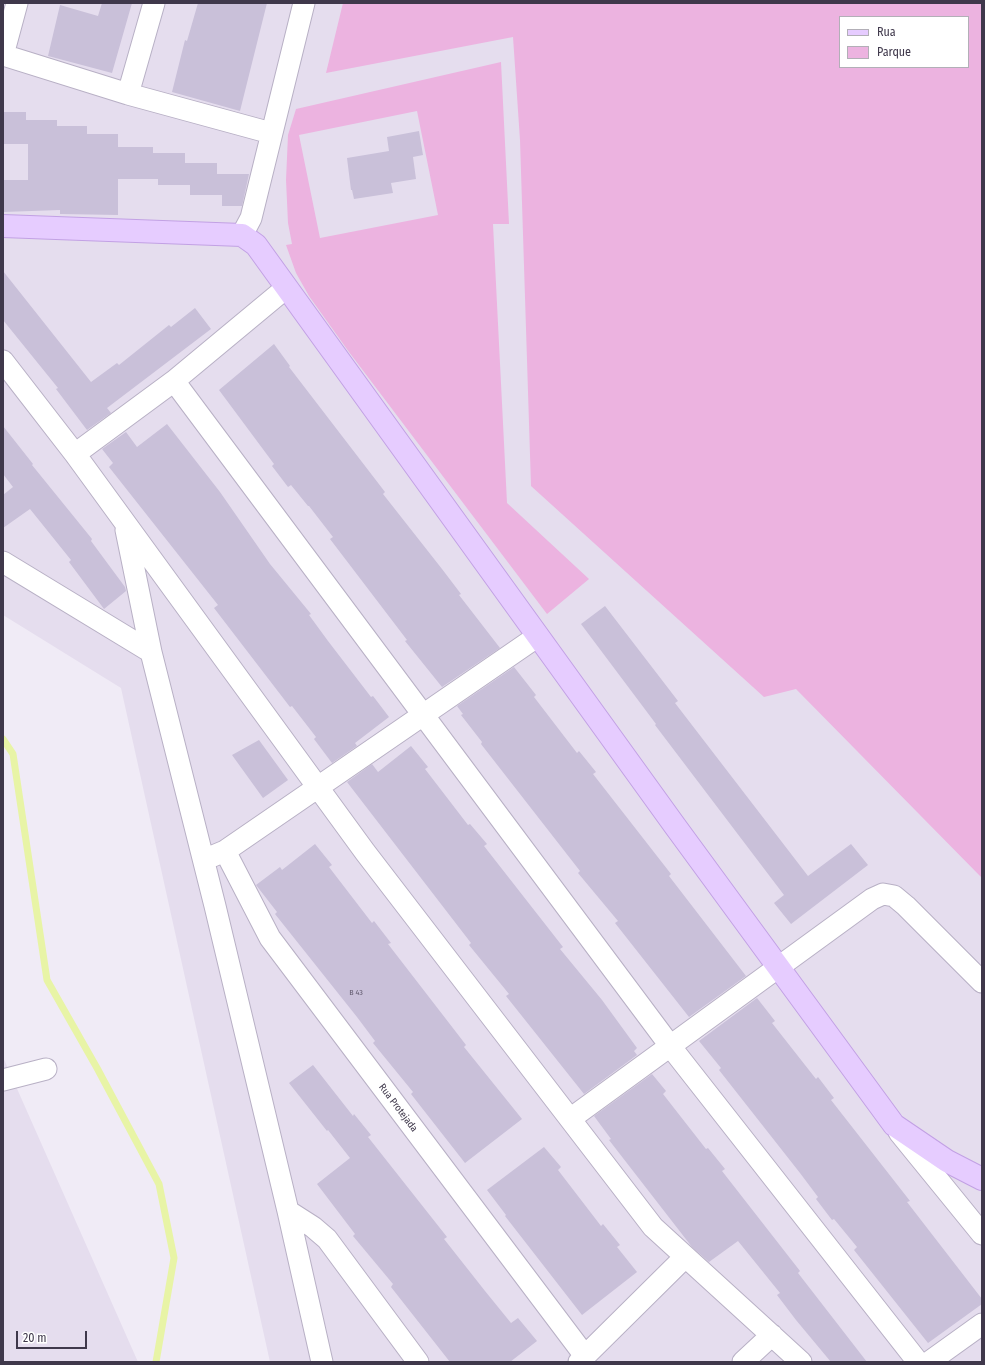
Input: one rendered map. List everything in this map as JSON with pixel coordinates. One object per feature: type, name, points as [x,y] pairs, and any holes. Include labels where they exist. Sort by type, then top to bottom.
[{"type":"street","points":[[17,3],[3,55],[128,94],[271,133]]},
{"type":"street","points":[[128,94],[154,3]]},
{"type":"street","points":[[242,235],[251,218],[304,3]]},
{"type":"street","points":[[3,226],[242,235],[256,245],[778,967],[894,1125],[982,1234]]},
{"type":"street","points":[[75,454],[174,382],[286,288]]},
{"type":"street","points":[[3,361],[75,454],[370,859],[653,1227],[801,1362]]},
{"type":"street","points":[[174,382],[670,1046],[918,1362]]},
{"type":"street","points":[[124,523],[151,652],[204,860],[288,1211],[322,1362]]},
{"type":"street","points":[[3,562],[151,652]]},
{"type":"street","points":[[204,860],[225,851],[538,636]]},
{"type":"street","name":"Rua Protejada","points":[[225,851],[270,938],[582,1359]]},
{"type":"street","points":[[570,1119],[872,898],[883,894],[894,896],[906,906],[982,982]]},
{"type":"street","points":[[3,1080],[46,1069]]},
{"type":"street","points":[[894,1125],[947,1161],[982,1179]]},
{"type":"street","points":[[288,1211],[313,1227],[327,1239],[418,1362]]},
{"type":"street","points":[[582,1359],[685,1257]]},
{"type":"street","points":[[929,1362],[982,1324]]},
{"type":"street","points":[[743,1362],[772,1335]]},
{"type":"shaded area","points":[[3,3],[982,3],[982,1362],[270,1362],[121,688],[3,615]]},
{"type":"shaded area","points":[[3,1057],[138,1362],[3,1362]]},
{"type":"green space","points":[[343,3],[982,3],[982,878],[796,689],[764,697],[531,486],[520,140],[513,37],[326,73]]},
{"type":"green space","points":[[501,62],[509,224],[493,224],[507,503],[589,579],[547,614],[349,352],[309,296],[296,273],[286,245],[292,244],[288,223],[286,180],[288,135],[296,109]],"holes":[[[417,111],[438,215],[320,238],[299,135]]]},
{"type":"building","points":[[102,3],[132,3],[112,73],[48,56],[60,5],[98,16]]},
{"type":"building","points":[[198,3],[267,3],[240,111],[172,92],[185,40],[187,41]]},
{"type":"building","points":[[3,112],[26,112],[26,120],[57,120],[57,126],[87,126],[87,134],[118,134],[118,147],[153,147],[153,153],[185,153],[185,163],[217,163],[217,174],[249,174],[242,206],[222,206],[222,195],[190,195],[190,185],[158,185],[158,179],[118,179],[118,215],[60,214],[60,210],[3,212],[3,180],[28,180],[28,144],[3,144]]},
{"type":"building","points":[[419,131],[423,155],[413,157],[416,179],[391,183],[393,193],[354,199],[351,190],[347,158],[389,151],[387,137]]},
{"type":"building","points":[[3,271],[91,382],[117,363],[119,365],[169,325],[171,327],[195,308],[211,329],[107,408],[111,413],[87,430],[56,389],[58,388],[3,320]]},
{"type":"building","points":[[274,344],[290,366],[289,367],[385,492],[383,494],[461,594],[459,595],[500,648],[442,687],[405,641],[407,640],[330,539],[333,537],[291,485],[288,487],[272,466],[274,464],[219,390]]},
{"type":"building","points":[[167,424],[220,492],[270,564],[311,614],[309,615],[328,641],[371,697],[373,696],[389,717],[355,743],[357,746],[332,763],[314,739],[316,737],[292,706],[290,707],[214,608],[218,605],[109,467],[113,463],[102,449],[126,432],[137,447]]},
{"type":"building","points":[[3,426],[33,464],[32,465],[92,539],[91,541],[125,587],[126,591],[104,609],[69,562],[71,560],[30,509],[3,528],[3,495],[13,487],[3,474]]},
{"type":"building","points":[[605,606],[678,701],[675,703],[808,876],[851,844],[868,865],[791,924],[774,903],[784,895],[655,725],[656,724],[581,624]]},
{"type":"building","points":[[514,667],[536,695],[534,697],[577,753],[579,751],[596,772],[593,774],[671,874],[669,876],[746,976],[689,1017],[615,923],[618,921],[578,873],[580,871],[481,744],[482,742],[461,715],[463,714],[457,706]]},
{"type":"building","points":[[259,740],[288,780],[263,798],[232,755]]},
{"type":"building","points":[[411,746],[428,767],[425,769],[468,825],[470,824],[487,844],[484,846],[563,947],[560,949],[602,1000],[637,1048],[634,1051],[637,1055],[584,1094],[506,996],[509,994],[469,945],[471,943],[347,782],[372,764],[378,772]]},
{"type":"building","points":[[315,844],[332,865],[329,867],[372,923],[374,921],[391,943],[388,944],[466,1045],[464,1047],[522,1119],[465,1163],[411,1094],[413,1092],[373,1043],[375,1041],[357,1017],[275,914],[277,912],[256,885],[280,867],[282,870]]},
{"type":"building","points":[[757,998],[775,1021],[772,1023],[816,1079],[818,1077],[834,1098],[831,1100],[910,1201],[907,1202],[982,1299],[982,1304],[928,1343],[854,1250],[857,1247],[834,1219],[832,1220],[816,1199],[818,1197],[719,1070],[721,1068],[699,1041]]},
{"type":"building","points":[[313,1065],[353,1116],[354,1114],[371,1135],[368,1137],[447,1237],[444,1239],[485,1291],[511,1323],[518,1318],[537,1341],[510,1362],[450,1362],[391,1287],[393,1284],[353,1236],[355,1234],[317,1184],[350,1158],[289,1083]]},
{"type":"building","points":[[652,1074],[666,1091],[663,1094],[706,1149],[708,1148],[725,1169],[722,1171],[800,1271],[798,1273],[867,1362],[831,1362],[796,1320],[777,1295],[780,1293],[738,1241],[709,1262],[692,1247],[609,1140],[611,1139],[594,1116]]},
{"type":"building","points":[[544,1147],[561,1167],[558,1170],[601,1226],[603,1224],[620,1245],[617,1247],[637,1272],[582,1315],[505,1216],[506,1215],[487,1190]]},
{"type":"waterway","points":[[3,739],[13,754],[47,980],[97,1068],[159,1184],[174,1258],[156,1362]]}]
